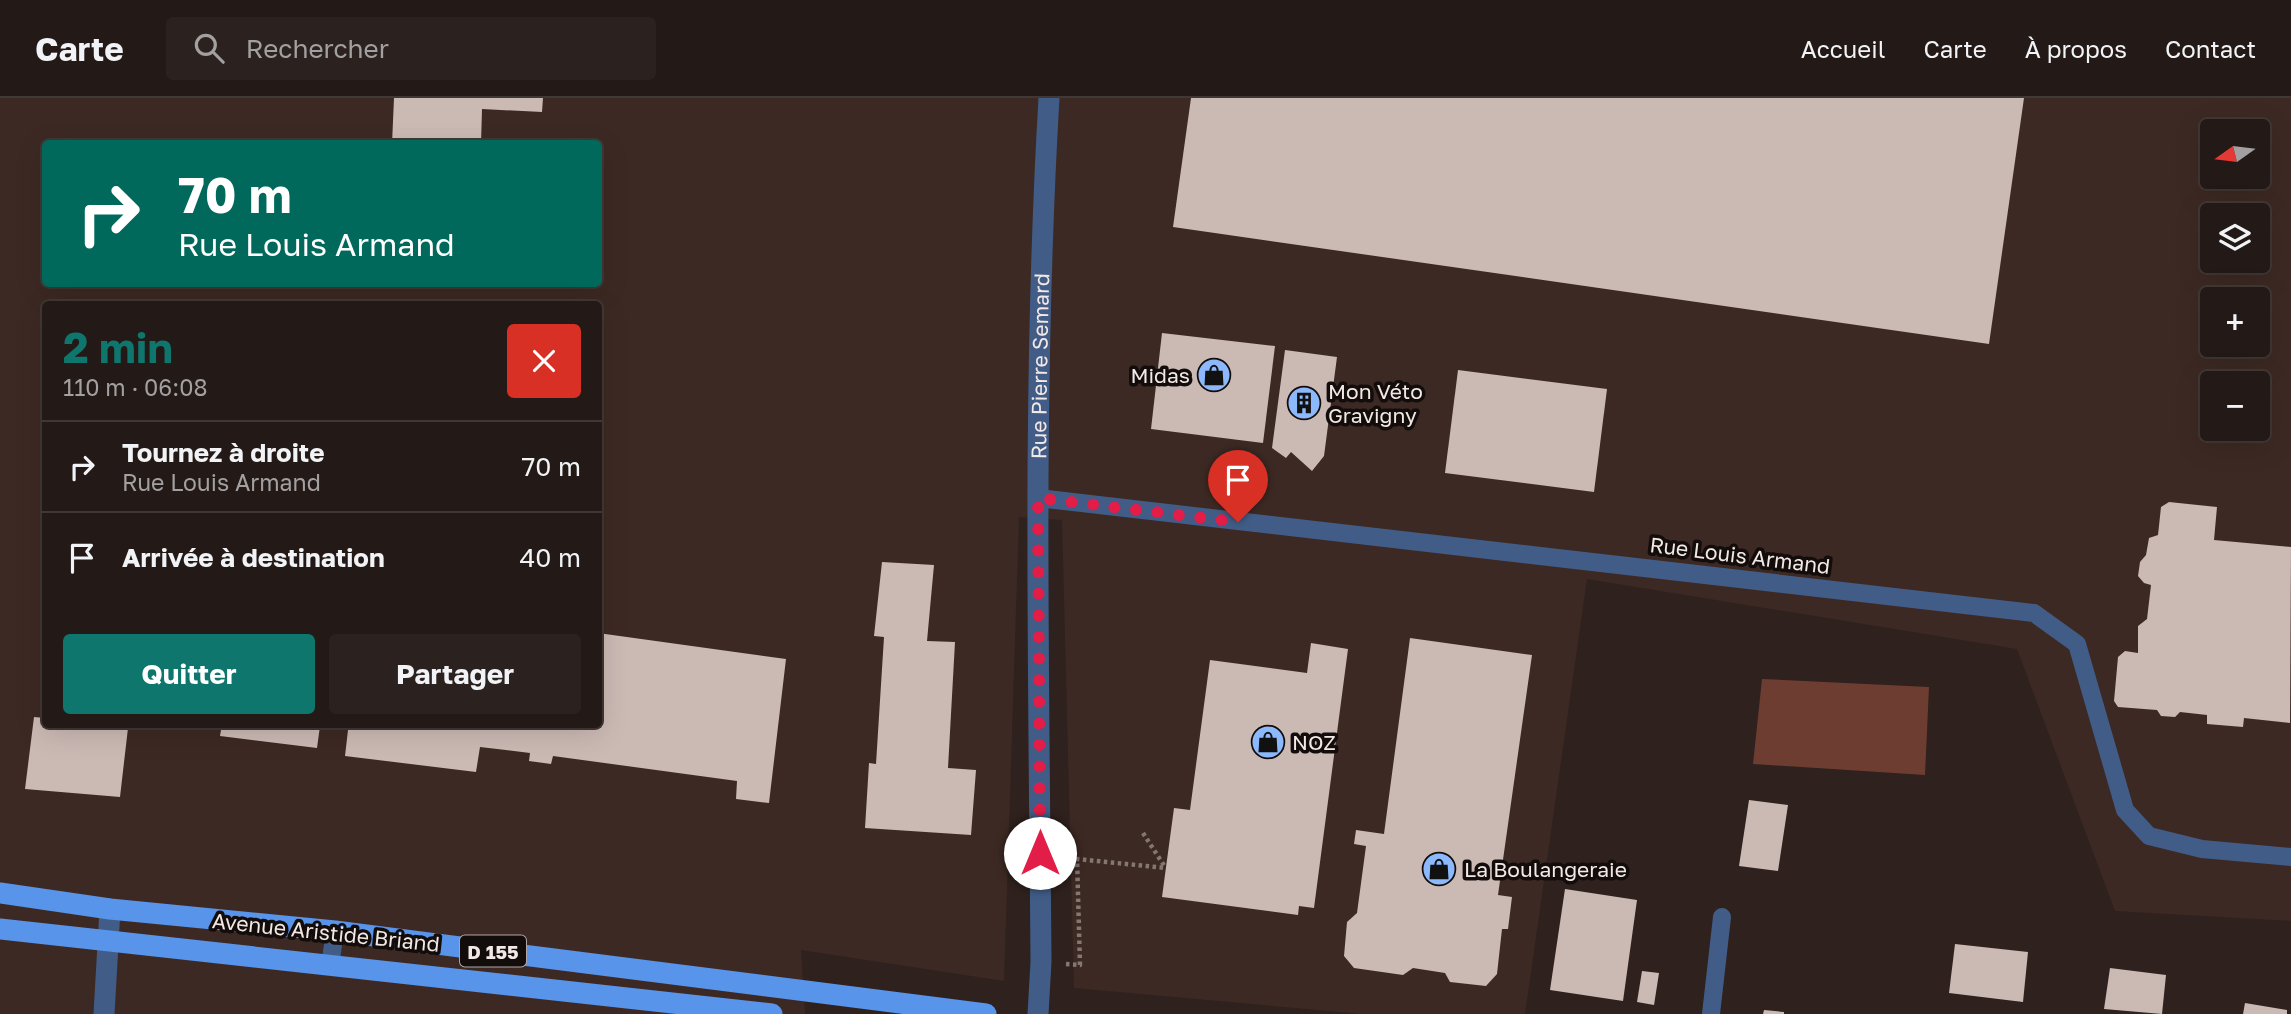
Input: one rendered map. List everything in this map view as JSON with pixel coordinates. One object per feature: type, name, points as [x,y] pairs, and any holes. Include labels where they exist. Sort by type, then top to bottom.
[{"type":"main road","name":"Avenue Aristide Briand","points":[[0,893],[110,909],[335,931],[986,1014]]},
{"type":"main road","name":"Avenue Aristide Briand","points":[[0,929],[767,1013]]},
{"type":"street","name":"Rue Pierre Semard","points":[[1038,1014],[1041,962],[1038,498],[1041,228],[1049,98]]},
{"type":"street","points":[[104,1014],[110,909]]},
{"type":"street","points":[[766,986],[767,1013]]},
{"type":"lane","name":"Rue Louis Armand","points":[[1038,498],[2034,613],[2077,644],[2125,810],[2149,836],[2202,849],[2291,857]]},
{"type":"lane","points":[[1711,1014],[1722,916]]},
{"type":"lane","points":[[330,966],[335,931]]},
{"type":"path","points":[[1041,962],[1080,965],[1077,859],[1166,868],[1143,833]]},
{"type":"shaded area","points":[[0,98],[2291,98],[2291,921],[2115,911],[2017,649],[1587,579],[1525,1014],[1363,1014],[1074,988],[1062,520],[1019,517],[1004,981],[801,950],[805,1014],[0,1014]]},
{"type":"shaded area","points":[[1762,679],[1929,687],[1925,775],[1753,764]]},
{"type":"building","points":[[394,98],[543,98],[542,112],[482,109],[481,140],[392,140]]},
{"type":"building","points":[[1191,98],[2024,98],[1989,344],[1173,227]]},
{"type":"building","name":"Midas","points":[[1162,333],[1275,346],[1263,443],[1151,429]]},
{"type":"building","name":"Mon Véto Gravigny","points":[[1285,350],[1337,357],[1324,456],[1312,471],[1291,452],[1286,458],[1272,448]]},
{"type":"building","points":[[1458,370],[1607,389],[1594,492],[1445,473]]},
{"type":"building","points":[[2169,502],[2217,507],[2214,540],[2291,547],[2290,723],[2244,718],[2243,727],[2207,724],[2207,715],[2180,712],[2175,717],[2161,716],[2157,710],[2118,707],[2114,701],[2118,657],[2125,651],[2138,653],[2138,626],[2147,619],[2151,585],[2144,583],[2138,576],[2140,562],[2146,555],[2149,538],[2158,535],[2161,507]]},
{"type":"building","points":[[882,562],[934,565],[927,641],[955,642],[948,768],[976,770],[971,835],[865,828],[869,763],[876,764],[884,637],[874,636]]},
{"type":"building","points":[[602,634],[786,659],[769,803],[736,799],[737,781],[553,756],[551,764],[529,761],[530,753],[480,747],[476,772],[345,756],[348,730],[334,728],[602,728]]},
{"type":"building","points":[[1410,638],[1532,655],[1498,895],[1512,897],[1508,929],[1502,929],[1497,974],[1486,986],[1450,982],[1445,973],[1413,968],[1403,975],[1354,968],[1344,956],[1347,922],[1357,913],[1366,846],[1354,844],[1356,830],[1384,834]]},
{"type":"building","name":"NOZ","points":[[1311,643],[1348,649],[1314,908],[1299,906],[1298,915],[1162,897],[1174,808],[1190,810],[1210,660],[1307,673]]},
{"type":"building","points":[[34,717],[42,718],[42,728],[128,728],[120,797],[25,789]]},
{"type":"building","points":[[221,728],[320,728],[317,748],[220,736]]},
{"type":"building","points":[[1749,800],[1788,805],[1778,871],[1739,866]]},
{"type":"building","points":[[1565,889],[1637,900],[1623,1001],[1550,990]]},
{"type":"building","points":[[1955,944],[2028,952],[2023,1002],[1949,993]]},
{"type":"building","points":[[2110,968],[2166,975],[2162,1014],[2104,1009]]},
{"type":"building","points":[[1642,971],[1659,973],[1654,1005],[1637,1002]]},
{"type":"building","points":[[2245,1003],[2287,1010],[2287,1014],[2243,1014]]},
{"type":"building","points":[[1764,1010],[1784,1012],[1784,1014],[1763,1014]]},
{"type":"place","name":"Midas","points":[[1214,375]]},
{"type":"place","name":"Mon Véto Gravigny","points":[[1304,403]]},
{"type":"place","name":"NOZ","points":[[1268,742]]},
{"type":"place","name":"La Boulangeraie","points":[[1439,869]]},
{"type":"route","points":[[1040,853],[1038,498],[1238,522]]}]
